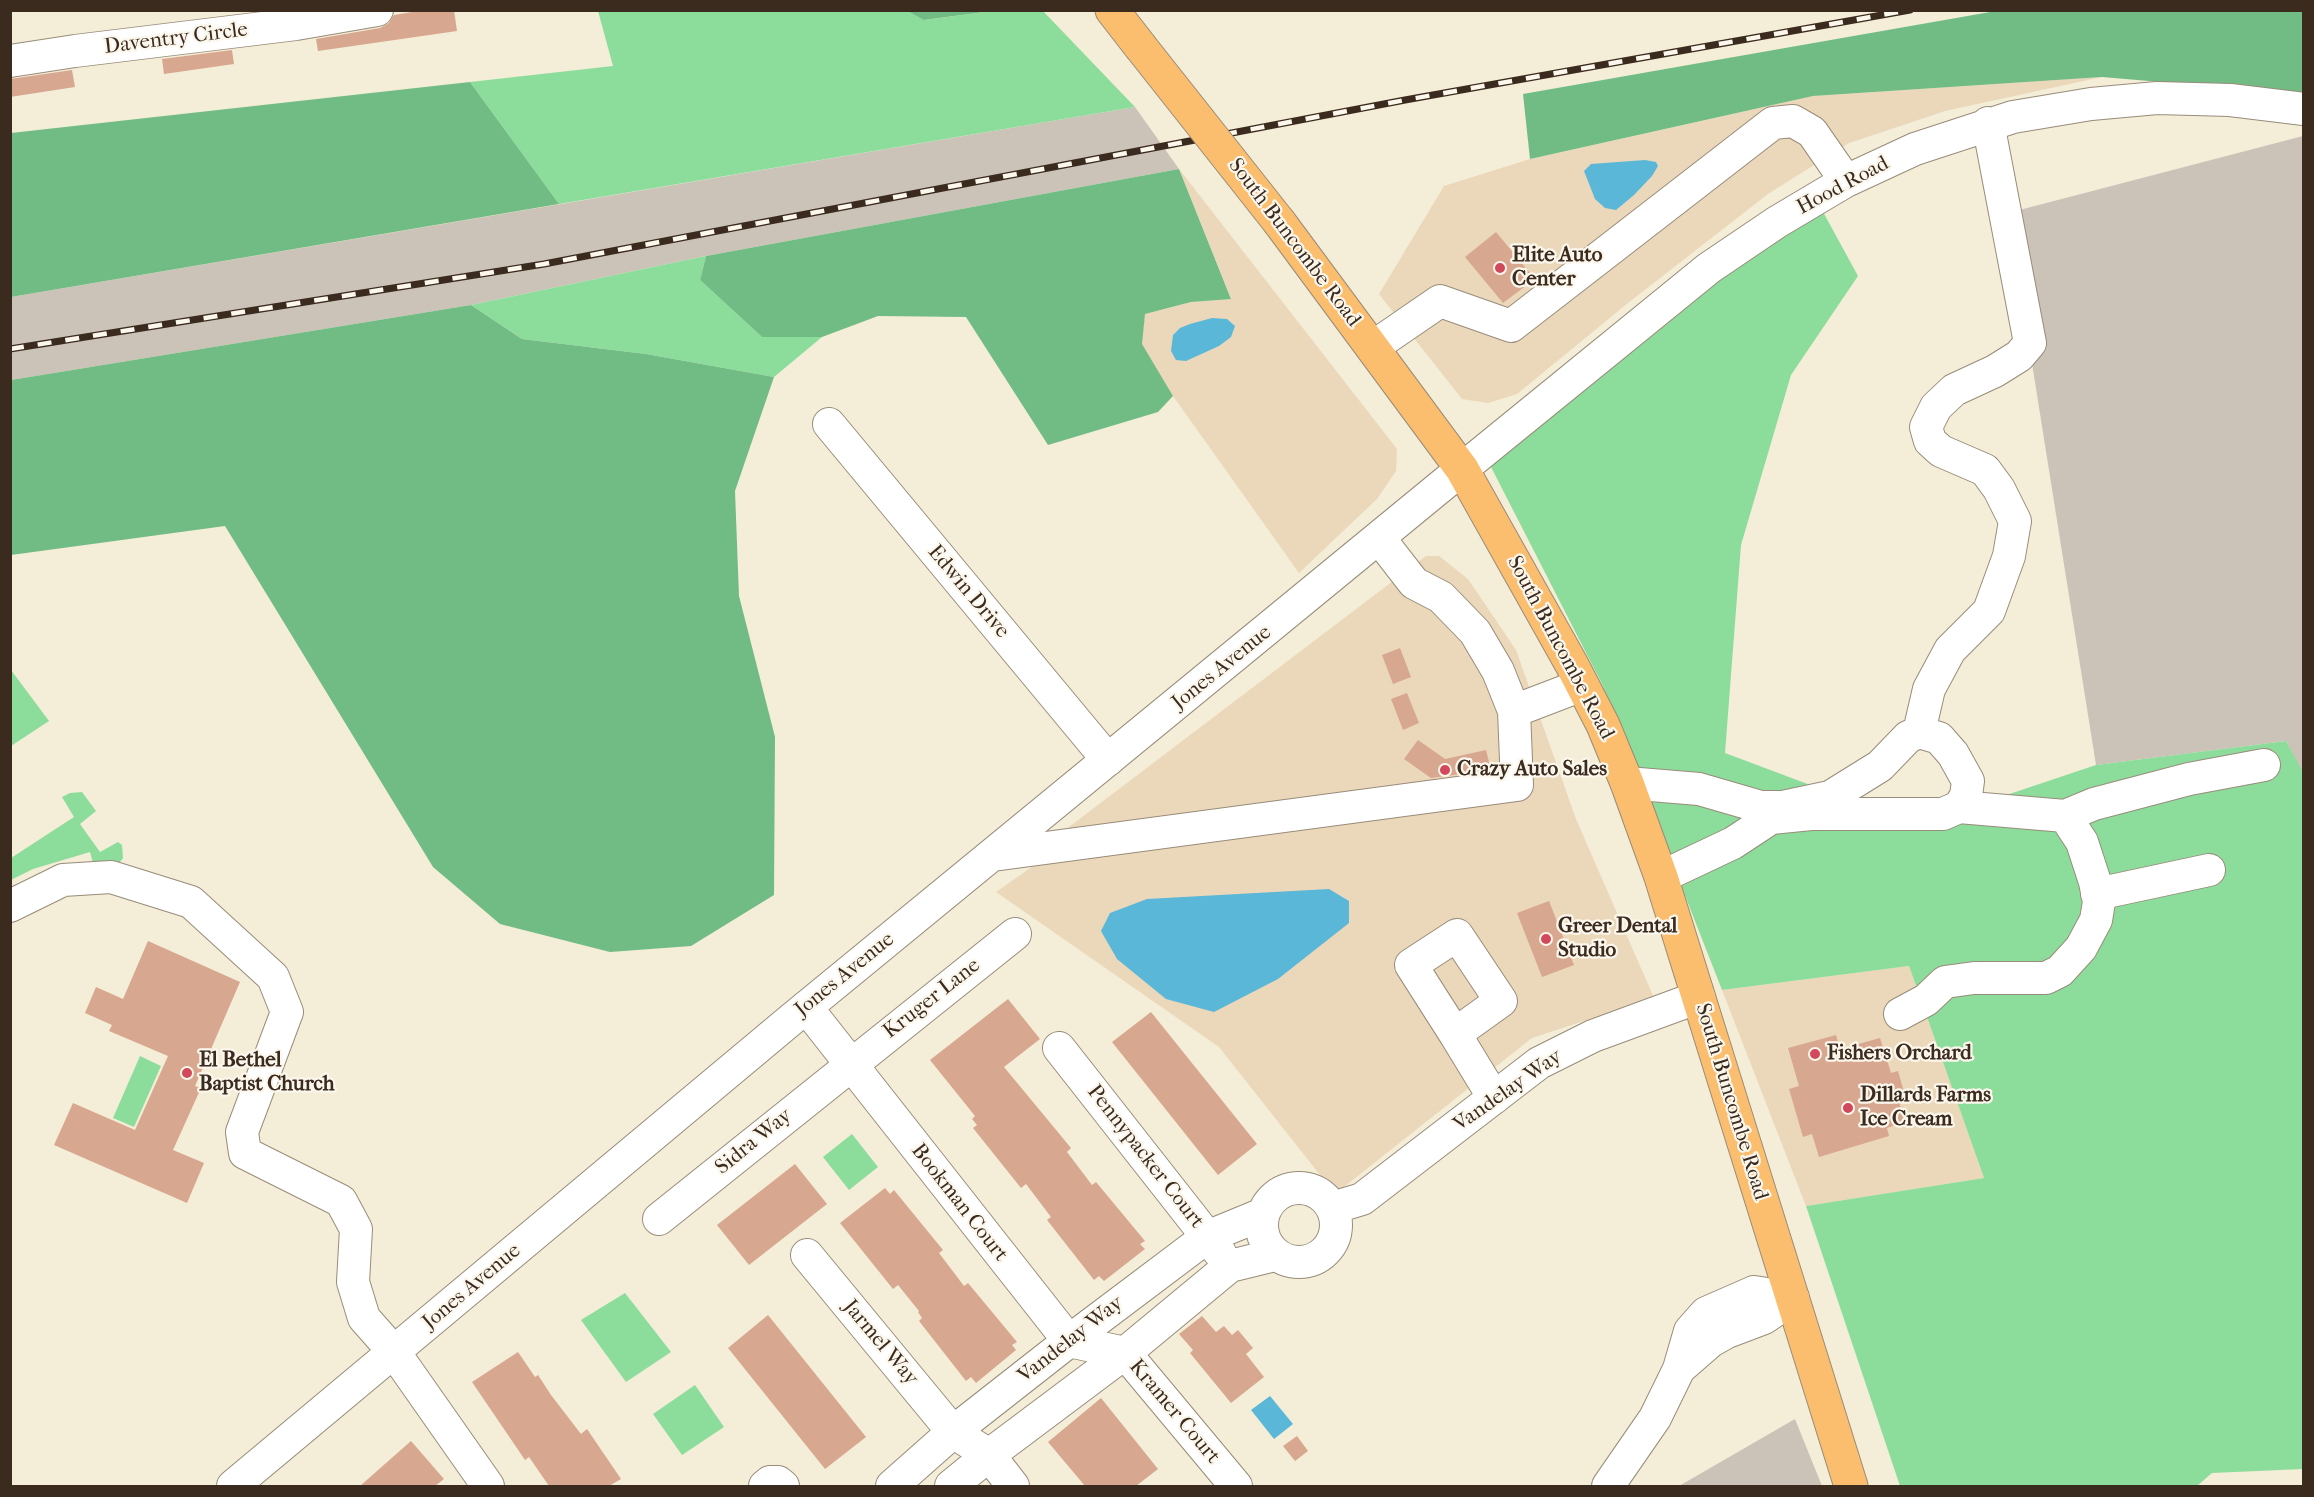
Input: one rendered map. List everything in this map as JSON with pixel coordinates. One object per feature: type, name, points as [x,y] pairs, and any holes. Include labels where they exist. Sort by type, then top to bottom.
[{"type":"main road","name":"South Buncombe Road","points":[[1112,10],[1281,223],[1462,469],[1603,726],[1627,783],[1661,877],[1851,1486]]},
{"type":"street","name":"Daventry Circle","points":[[10,61],[294,17],[376,10]]},
{"type":"street","name":"Hood Road","points":[[1462,469],[1709,268],[1777,222],[1846,181],[1916,149],[1988,123],[2091,104],[2157,98],[2230,100],[2304,109]]},
{"type":"street","points":[[1373,347],[1440,301],[1511,326],[1773,123],[1792,121],[1812,132],[1846,181]]},
{"type":"street","points":[[1919,732],[1929,688],[1950,650],[1989,610],[2009,556],[2015,521],[1999,489],[1985,470],[1941,451],[1930,441],[1926,427],[1935,407],[1954,390],[1995,371],[2019,356],[2030,343],[1988,123]]},
{"type":"street","name":"Edwin Drive","points":[[829,424],[1108,760]]},
{"type":"street","name":"Jones Avenue","points":[[233,1486],[806,1007],[1462,469]]},
{"type":"street","points":[[993,855],[1517,785],[1514,711],[1498,671],[1475,632],[1441,597],[1414,583],[1379,538]]},
{"type":"street","points":[[1514,711],[1582,685]]},
{"type":"street","points":[[1661,877],[1733,843],[1771,818],[1830,797],[1880,766],[1908,737],[1919,732],[1938,738],[1953,754],[1968,781],[1966,796],[1959,807]]},
{"type":"street","points":[[1627,783],[1699,789],[1784,812],[1943,814],[1959,807],[2065,816],[2094,804],[2189,779],[2264,765]]},
{"type":"street","points":[[1900,1014],[1926,1000],[1945,982],[1974,978],[2046,978],[2060,971],[2081,948],[2096,920],[2099,902],[2082,842],[2065,816]]},
{"type":"street","points":[[2097,894],[2209,870]]},
{"type":"street","points":[[10,906],[63,880],[111,877],[191,902],[273,977],[287,1012],[242,1132],[245,1153],[341,1201],[356,1229],[352,1282],[364,1317],[394,1352],[488,1486]]},
{"type":"street","name":"Kruger Lane","points":[[850,1065],[1015,934]]},
{"type":"street","name":"Vandelay Way","points":[[1332,1208],[1362,1199],[1539,1063],[1593,1036],[1699,997]]},
{"type":"street","name":"Bookman Court","points":[[806,1007],[1069,1341]]},
{"type":"street","points":[[1455,1034],[1494,1098]]},
{"type":"street","name":"Pennypacker Court","points":[[1059,1048],[1230,1266]]},
{"type":"street","name":"Sidra Way","points":[[659,1219],[850,1065]]},
{"type":"street","points":[[1301,1188],[1314,1191],[1332,1208],[1336,1220],[1331,1244],[1323,1254],[1312,1260],[1299,1263],[1287,1261],[1275,1254],[1263,1236],[1263,1214],[1268,1203],[1277,1194],[1289,1189],[1301,1188]]},
{"type":"street","name":"Vandelay Way","points":[[892,1486],[954,1432],[1069,1341],[1207,1237],[1263,1214]]},
{"type":"street","name":"Vandelay Way","points":[[951,1486],[1125,1353],[1230,1266],[1275,1254]]},
{"type":"street","name":"Jarmel Way","points":[[807,1255],[954,1432],[989,1455],[1013,1486]]},
{"type":"street","points":[[1608,1486],[1654,1418],[1679,1369],[1711,1341],[1727,1332],[1764,1318],[1792,1298]]},
{"type":"street","name":"Kramer Court","points":[[1069,1341],[1125,1353],[1236,1486]]},
{"type":"street","points":[[765,1486],[770,1482],[778,1482],[783,1486]]},
{"type":"shaded area","points":[[2102,77],[1945,111],[1849,143],[1768,194],[1628,303],[1517,394],[1488,403],[1462,399],[1379,294],[1444,186],[1530,159],[1813,96]]},
{"type":"shaded area","points":[[1135,107],[1179,169],[706,256],[471,305],[11,380],[11,297]]},
{"type":"shaded area","points":[[2303,136],[2303,774],[2286,741],[2096,765],[2008,213]]},
{"type":"shaded area","points":[[1179,169],[1397,449],[1396,471],[1377,499],[1299,573],[1173,396],[1141,344],[1145,314],[1191,302],[1231,298]]},
{"type":"shaded area","points":[[1426,556],[1439,556],[1468,579],[1516,650],[1576,819],[1654,998],[1532,1038],[1335,1194],[1219,1047],[996,892],[1039,862],[1061,833]]},
{"type":"shaded area","points":[[1909,966],[1984,1178],[1806,1206],[1722,990]]},
{"type":"shaded area","points":[[1795,1419],[1822,1486],[1679,1486]]},
{"type":"green space","points":[[908,10],[925,20],[992,11],[1042,10],[1135,107],[559,204],[470,82],[613,66],[598,11]]},
{"type":"green space","points":[[908,11],[992,11],[924,20]]},
{"type":"green space","points":[[1996,11],[2303,11],[2303,94],[2102,77],[1813,96],[1530,159],[1523,94]]},
{"type":"green space","points":[[470,82],[559,204],[11,297],[11,133]]},
{"type":"green space","points":[[1179,169],[1231,299],[1191,302],[1145,314],[1142,344],[1173,396],[1158,412],[1048,445],[966,317],[878,316],[822,337],[762,337],[700,280],[706,256]]},
{"type":"green space","points":[[1822,210],[1858,276],[1791,375],[1741,545],[1725,753],[1917,825],[2096,765],[2286,741],[2304,774],[2303,1469],[2212,1473],[2197,1486],[1900,1486],[1806,1206],[1984,1178],[1909,966],[1722,990],[1603,686],[1490,465],[1631,337]]},
{"type":"green space","points":[[706,256],[700,280],[762,337],[822,337],[774,377],[646,354],[522,339],[471,305]]},
{"type":"green space","points":[[471,305],[522,339],[646,354],[774,377],[735,491],[739,596],[775,737],[774,895],[691,946],[610,952],[500,924],[433,867],[225,526],[11,555],[11,380]]},
{"type":"green space","points":[[11,670],[49,721],[10,746]]},
{"type":"green space","points":[[82,792],[96,811],[80,824],[100,852],[118,842],[122,845],[123,858],[118,865],[95,871],[90,852],[33,869],[11,880],[11,858],[74,817],[62,797],[70,793]]},
{"type":"green space","points":[[140,1056],[161,1066],[134,1127],[113,1118]]},
{"type":"green space","points":[[852,1134],[878,1167],[849,1190],[823,1157]]},
{"type":"green space","points":[[625,1293],[671,1352],[626,1382],[581,1320]]},
{"type":"green space","points":[[695,1385],[724,1427],[682,1455],[653,1414]]},
{"type":"water","points":[[1645,160],[1656,162],[1658,166],[1634,195],[1616,210],[1605,208],[1595,199],[1584,171],[1591,164]]},
{"type":"water","points":[[1212,318],[1227,319],[1235,326],[1231,337],[1219,346],[1186,361],[1176,360],[1171,351],[1173,335],[1180,328]]},
{"type":"water","points":[[1329,889],[1349,901],[1349,923],[1278,979],[1214,1012],[1166,999],[1117,959],[1101,931],[1110,913],[1147,899]]},
{"type":"water","points":[[1270,1396],[1293,1424],[1274,1439],[1251,1410]]},
{"type":"building","points":[[424,10],[454,10],[457,31],[318,51],[316,39],[380,28],[389,23],[394,15]]},
{"type":"building","points":[[232,50],[234,64],[164,74],[162,59]]},
{"type":"building","points":[[72,70],[75,87],[10,97],[10,79]]},
{"type":"building","name":"Elite Auto Center","points":[[1496,232],[1535,279],[1503,303],[1465,257]]},
{"type":"building","points":[[1400,648],[1411,677],[1393,684],[1382,655]]},
{"type":"building","points":[[1407,693],[1419,723],[1403,730],[1391,699]]},
{"type":"building","points":[[1418,740],[1445,759],[1486,750],[1491,770],[1431,778],[1404,759]]},
{"type":"building","name":"Greer Dental Studio","points":[[1549,901],[1574,965],[1542,977],[1517,913]]},
{"type":"building","name":"El Bethel Baptist Church","points":[[148,941],[240,982],[195,1086],[201,1088],[173,1150],[204,1163],[187,1203],[54,1145],[73,1103],[135,1130],[168,1056],[109,1031],[112,1025],[85,1013],[96,987],[123,999]]},
{"type":"building","points":[[1008,999],[1040,1039],[1004,1067],[1071,1148],[1067,1152],[1092,1185],[1096,1182],[1145,1241],[1140,1244],[1145,1249],[1104,1281],[1099,1276],[1094,1280],[1047,1220],[1051,1217],[1026,1184],[1021,1188],[973,1128],[977,1125],[972,1119],[975,1116],[930,1060]]},
{"type":"building","points":[[1151,1012],[1257,1144],[1218,1175],[1112,1042]]},
{"type":"building","name":"Dillards Farms Ice Cream","points":[[1836,1035],[1840,1049],[1880,1038],[1891,1073],[1898,1071],[1904,1092],[1897,1094],[1905,1122],[1887,1128],[1889,1136],[1819,1157],[1812,1134],[1803,1137],[1789,1089],[1799,1086],[1788,1048]]},
{"type":"building","points":[[795,1164],[827,1204],[749,1265],[717,1225]]},
{"type":"building","points":[[885,1188],[890,1194],[894,1190],[943,1250],[939,1253],[964,1286],[968,1283],[1017,1342],[1012,1345],[1016,1350],[976,1383],[971,1377],[966,1381],[919,1321],[922,1318],[919,1311],[898,1285],[893,1289],[840,1223]]},
{"type":"building","points":[[768,1315],[866,1437],[825,1469],[728,1348]]},
{"type":"building","points":[[1202,1316],[1216,1332],[1224,1326],[1232,1335],[1238,1330],[1253,1348],[1246,1354],[1264,1377],[1231,1403],[1190,1353],[1193,1350],[1179,1334]]},
{"type":"building","points":[[518,1352],[535,1377],[538,1375],[581,1434],[587,1429],[621,1479],[609,1486],[549,1486],[529,1457],[525,1460],[472,1382]]},
{"type":"building","points":[[1101,1398],[1158,1469],[1136,1486],[1085,1486],[1048,1442]]},
{"type":"building","points":[[1297,1436],[1308,1451],[1295,1461],[1283,1446]]},
{"type":"building","points":[[411,1441],[444,1479],[435,1486],[360,1486]]},
{"type":"railway","points":[[10,349],[544,264],[1405,100],[1910,10]]},
{"type":"place","name":"Elite Auto Center","points":[[1500,268]]},
{"type":"place","name":"Crazy Auto Sales","points":[[1445,770]]},
{"type":"place","name":"Greer Dental Studio","points":[[1546,939]]},
{"type":"place","name":"Fishers Orchard","points":[[1815,1054]]},
{"type":"place","name":"El Bethel Baptist Church","points":[[187,1073]]},
{"type":"place","name":"Dillards Farms Ice Cream","points":[[1848,1108]]}]
